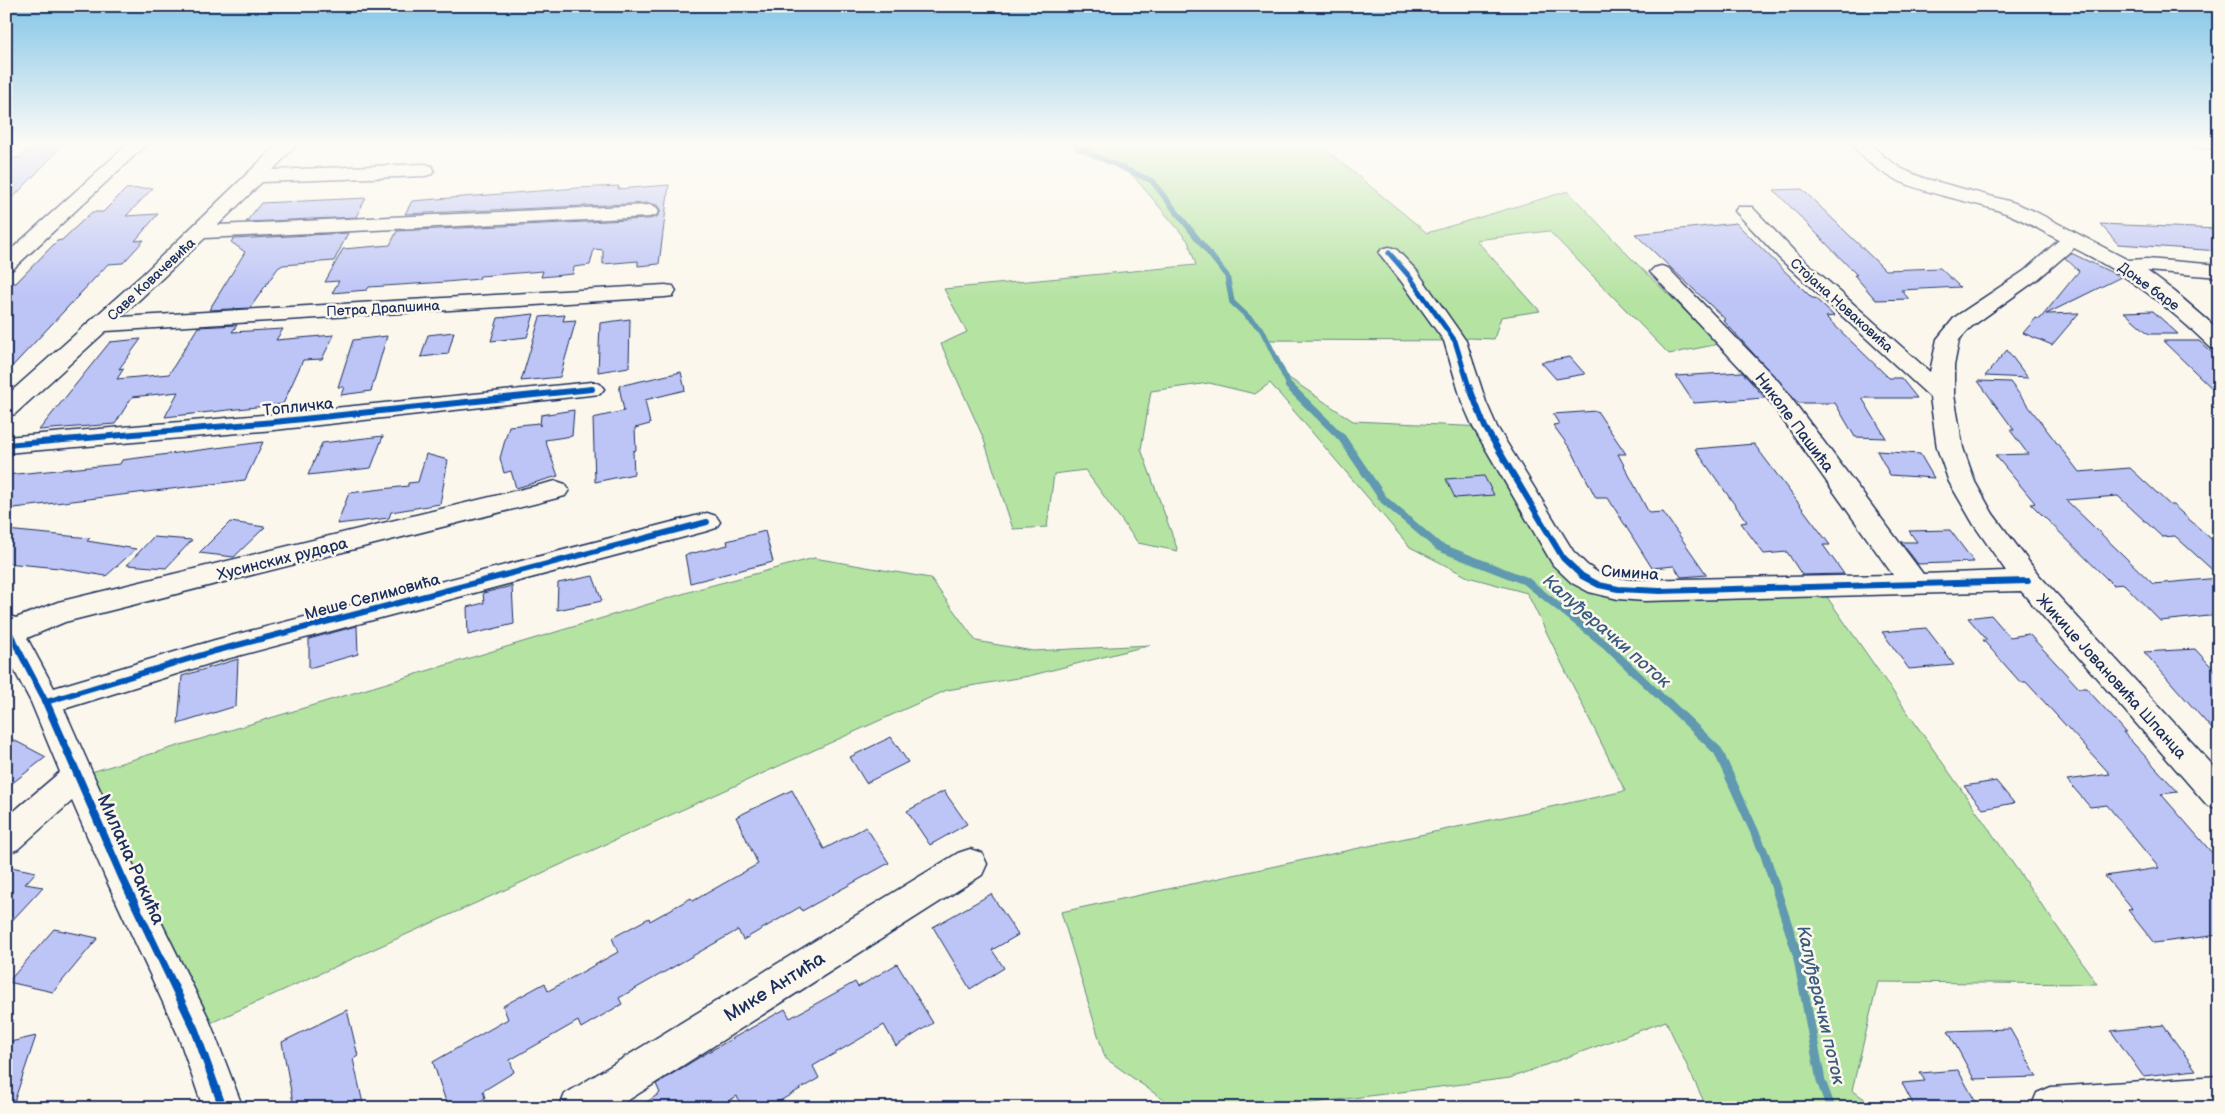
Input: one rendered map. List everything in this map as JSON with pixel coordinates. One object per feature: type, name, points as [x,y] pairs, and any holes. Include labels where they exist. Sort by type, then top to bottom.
[{"type":"street","points":[[6,265],[82,195]]},
{"type":"street","name":"Саве Ковачевића","points":[[6,409],[101,325],[238,195]]},
{"type":"street","points":[[1964,195],[2005,205],[2072,239]]},
{"type":"street","points":[[201,232],[649,211]]},
{"type":"street","name":"Стојана Новаковића","points":[[1745,211],[1792,260],[1942,395]]},
{"type":"street","name":"Доње баре","points":[[2072,239],[2125,266],[2151,284],[2219,343]]},
{"type":"street","name":"Жикице Јовановића Шпанца","points":[[2072,239],[2031,275],[1963,322],[1948,339],[1942,366],[1942,395],[1950,448],[1962,482],[1983,519],[2028,581],[2219,795]]},
{"type":"street","name":"Симина","points":[[1389,254],[1409,276],[1455,341],[1474,402],[1486,427],[1564,558],[1577,573],[1592,583],[1608,588],[1632,589],[1771,588],[2028,581]]},
{"type":"street","points":[[2125,266],[2147,265],[2219,271]]},
{"type":"street","name":"Николе Пашића","points":[[1661,272],[1771,387],[1915,584]]},
{"type":"street","name":"Петра Драпшина","points":[[101,325],[665,291]]},
{"type":"street","name":"Топличка","points":[[6,445],[274,422],[592,390]]},
{"type":"street","name":"Хусинских рудара","points":[[9,636],[58,613],[556,490]]},
{"type":"street","name":"Меше Селимовића","points":[[46,702],[215,651],[707,522]]},
{"type":"street","name":"Милана Ракића","points":[[9,636],[46,702],[122,877],[195,1030],[223,1108]]},
{"type":"street","points":[[6,839],[78,776]]},
{"type":"street","name":"Мике Антића","points":[[579,1108],[970,864]]},
{"type":"street","points":[[2051,1107],[2219,1096]]},
{"type":"green space","points":[[1149,195],[1381,195],[1427,233],[1555,195],[1572,195],[1630,257],[1719,344],[1669,354],[1549,231],[1476,240],[1540,311],[1501,317],[1494,339],[1469,338],[1460,341],[1267,340],[1283,374],[1353,421],[1485,427],[1577,573],[1632,589],[1820,587],[2097,984],[1878,982],[1852,1090],[1877,1108],[1707,1108],[1666,1021],[1510,1078],[1275,1108],[1175,1108],[1105,1058],[1061,912],[1625,791],[1527,593],[1468,577],[1410,547],[1270,383],[1255,394],[1209,383],[1151,391],[1141,449],[1178,551],[1138,543],[1085,470],[1054,474],[1047,527],[1013,529],[983,437],[941,344],[967,332],[944,289],[1196,265],[1188,241]]},
{"type":"green space","points":[[814,558],[930,578],[976,641],[1033,651],[1150,645],[1029,676],[947,690],[195,1030],[78,776],[702,588]]},
{"type":"building","points":[[6,195],[16,195],[6,205]]},
{"type":"building","points":[[120,195],[146,195],[126,216],[158,214],[135,241],[144,240],[123,263],[108,264],[6,373],[6,283],[16,283],[57,241],[62,240],[92,212],[103,212]]},
{"type":"building","points":[[488,195],[668,195],[659,264],[638,266],[638,261],[603,264],[603,250],[594,249],[590,265],[574,267],[573,274],[541,277],[543,271],[480,276],[479,279],[369,287],[367,290],[332,293],[339,281],[325,282],[343,249],[390,245],[397,231],[649,219],[657,217],[661,211],[657,205],[649,203],[405,214],[412,201]]},
{"type":"building","points":[[1779,195],[1808,195],[1885,270],[1940,268],[1960,287],[1901,290],[1909,299],[1876,300],[1854,275],[1857,275]]},
{"type":"building","points":[[366,198],[356,217],[246,222],[261,203]]},
{"type":"building","points":[[1736,223],[1812,298],[1815,298],[1834,316],[1826,317],[1889,378],[1901,378],[1917,398],[1862,398],[1886,438],[1855,437],[1835,403],[1798,403],[1723,320],[1726,320],[1635,234]]},
{"type":"building","points":[[2100,224],[2219,229],[2219,251],[2118,244]]},
{"type":"building","points":[[348,233],[334,261],[283,265],[278,268],[250,308],[209,310],[245,252],[231,242],[233,239]]},
{"type":"building","points":[[2071,253],[2121,277],[2046,314],[2079,313],[2052,345],[2023,333],[2036,318],[2040,319],[2079,271],[2065,258]]},
{"type":"building","points":[[2153,311],[2178,334],[2149,334],[2124,312]]},
{"type":"building","points":[[534,314],[527,337],[491,341],[498,318]]},
{"type":"building","points":[[565,315],[563,321],[576,320],[560,377],[521,381],[540,317]]},
{"type":"building","points":[[630,319],[629,367],[598,372],[600,323]]},
{"type":"building","points":[[237,325],[232,332],[283,329],[276,340],[334,335],[322,359],[303,360],[283,404],[165,417],[178,392],[132,397],[115,424],[39,430],[110,342],[141,339],[119,369],[124,368],[117,379],[169,374],[198,327]]},
{"type":"building","points":[[454,332],[448,354],[421,357],[428,335]]},
{"type":"building","points":[[387,336],[371,391],[341,395],[344,387],[338,387],[353,340]]},
{"type":"building","points":[[2163,341],[2199,341],[2219,359],[2219,395]]},
{"type":"building","points":[[2007,350],[2028,378],[1985,376]]},
{"type":"building","points":[[1570,357],[1585,374],[1556,379],[1541,362]]},
{"type":"building","points":[[681,372],[685,390],[645,400],[650,424],[635,428],[634,474],[595,482],[593,418],[624,411],[619,386]]},
{"type":"building","points":[[1742,372],[1765,398],[1694,403],[1676,376]]},
{"type":"building","points":[[1978,381],[2010,382],[2079,472],[2130,468],[2219,546],[2219,576],[2175,536],[2162,537],[2118,496],[2066,500],[2153,584],[2219,578],[2219,615],[2160,621],[2124,584],[2113,585],[2031,504],[2035,503],[1995,455],[2028,454],[2010,430],[2014,430]]},
{"type":"building","points":[[574,410],[572,436],[545,440],[558,476],[516,488],[511,471],[504,473],[500,458],[509,426],[539,423],[540,426],[541,415]]},
{"type":"building","points":[[1597,411],[1626,454],[1618,454],[1649,513],[1663,512],[1707,575],[1681,577],[1674,566],[1652,568],[1608,498],[1596,498],[1572,451],[1553,425],[1559,424],[1553,414]]},
{"type":"building","points":[[383,436],[371,468],[308,475],[322,443]]},
{"type":"building","points":[[263,442],[245,480],[6,509],[6,475],[120,464],[122,460]]},
{"type":"building","points":[[1754,444],[1830,545],[1823,545],[1844,574],[1802,575],[1787,552],[1764,554],[1741,523],[1747,522],[1695,449]]},
{"type":"building","points":[[1877,451],[1920,454],[1934,478],[1890,475]]},
{"type":"building","points":[[426,454],[448,460],[440,504],[391,512],[389,518],[337,524],[349,493],[408,486],[408,483],[418,482]]},
{"type":"building","points":[[1484,476],[1494,495],[1455,498],[1446,479]]},
{"type":"building","points":[[230,522],[265,527],[234,557],[199,553]]},
{"type":"building","points":[[6,530],[90,538],[87,541],[136,549],[106,576],[59,568],[6,563]]},
{"type":"building","points":[[1950,530],[1974,562],[1918,564],[1901,542],[1917,542],[1909,531]]},
{"type":"building","points":[[765,531],[773,562],[690,583],[685,555],[728,545],[727,541]]},
{"type":"building","points":[[153,537],[192,540],[166,568],[127,565]]},
{"type":"building","points":[[593,576],[602,601],[557,610],[558,583]]},
{"type":"building","points":[[512,586],[514,624],[468,635],[467,607],[484,603],[483,593]]},
{"type":"building","points":[[1991,615],[2010,637],[2029,634],[2079,688],[2086,688],[2178,792],[2161,794],[2219,861],[2219,935],[2154,943],[2128,910],[2132,909],[2105,876],[2159,868],[2107,805],[2090,807],[2067,780],[2110,774],[2026,682],[2020,682],[1983,640],[1987,640],[1968,618]]},
{"type":"building","points":[[357,626],[358,654],[309,668],[309,639]]},
{"type":"building","points":[[1926,628],[1954,665],[1909,669],[1882,632]]},
{"type":"building","points":[[2195,649],[2219,675],[2219,737],[2144,652]]},
{"type":"building","points":[[238,659],[236,706],[178,724],[182,676]]},
{"type":"building","points":[[6,736],[46,757],[6,788]]},
{"type":"building","points":[[891,737],[908,762],[866,783],[850,757]]},
{"type":"building","points":[[1996,781],[2014,803],[1983,809],[1964,786]]},
{"type":"building","points":[[792,790],[824,849],[866,827],[889,863],[802,911],[800,907],[743,940],[738,930],[619,998],[622,1004],[581,1028],[578,1021],[510,1060],[514,1072],[483,1091],[485,1098],[468,1108],[448,1108],[433,1062],[508,1019],[503,1006],[545,983],[548,991],[618,952],[612,938],[649,918],[650,921],[691,898],[693,901],[758,864],[736,817]]},
{"type":"building","points":[[944,791],[967,824],[930,845],[907,811]]},
{"type":"building","points":[[6,866],[36,872],[25,884],[43,887],[6,927]]},
{"type":"building","points":[[991,894],[1018,935],[992,950],[1004,968],[970,989],[933,927]]},
{"type":"building","points":[[54,929],[98,938],[53,992],[8,982]]},
{"type":"building","points":[[897,964],[933,1023],[896,1046],[884,1025],[813,1066],[819,1078],[768,1108],[742,1108],[737,1096],[717,1108],[638,1108],[660,1093],[656,1084],[785,1009],[790,1018],[855,982],[858,987]]},
{"type":"building","points":[[347,1010],[358,1056],[353,1059],[364,1108],[294,1108],[282,1042]]},
{"type":"building","points":[[2163,1025],[2196,1070],[2143,1076],[2111,1031]]},
{"type":"building","points":[[2010,1029],[2037,1077],[1974,1079],[1948,1031]]},
{"type":"building","points":[[36,1036],[12,1108],[6,1108],[6,1043]]},
{"type":"building","points":[[1958,1070],[1979,1108],[1915,1108],[1902,1083],[1925,1081],[1920,1073]]},
{"type":"waterway","name":"Калуђерачки поток","points":[[1163,195],[1227,276],[1232,302],[1262,330],[1290,387]]},
{"type":"waterway","name":"Калуђерачки поток","points":[[1290,387],[1342,438],[1384,500],[1439,547],[1526,581],[1606,645],[1668,704]]},
{"type":"waterway","name":"Калуђерачки поток","points":[[1667,702],[1718,751],[1765,855],[1797,954],[1821,1081],[1831,1108]]},
{"type":"cycle path","points":[[1389,253],[1409,276],[1455,341],[1474,402],[1485,427],[1563,558],[1587,580],[1606,587],[1645,591],[2028,581]]},
{"type":"cycle path","points":[[6,445],[274,422],[592,389]]},
{"type":"cycle path","points":[[46,702],[215,651],[707,522]]},
{"type":"cycle path","points":[[6,626],[46,702],[122,877],[195,1030],[223,1108]]}]
